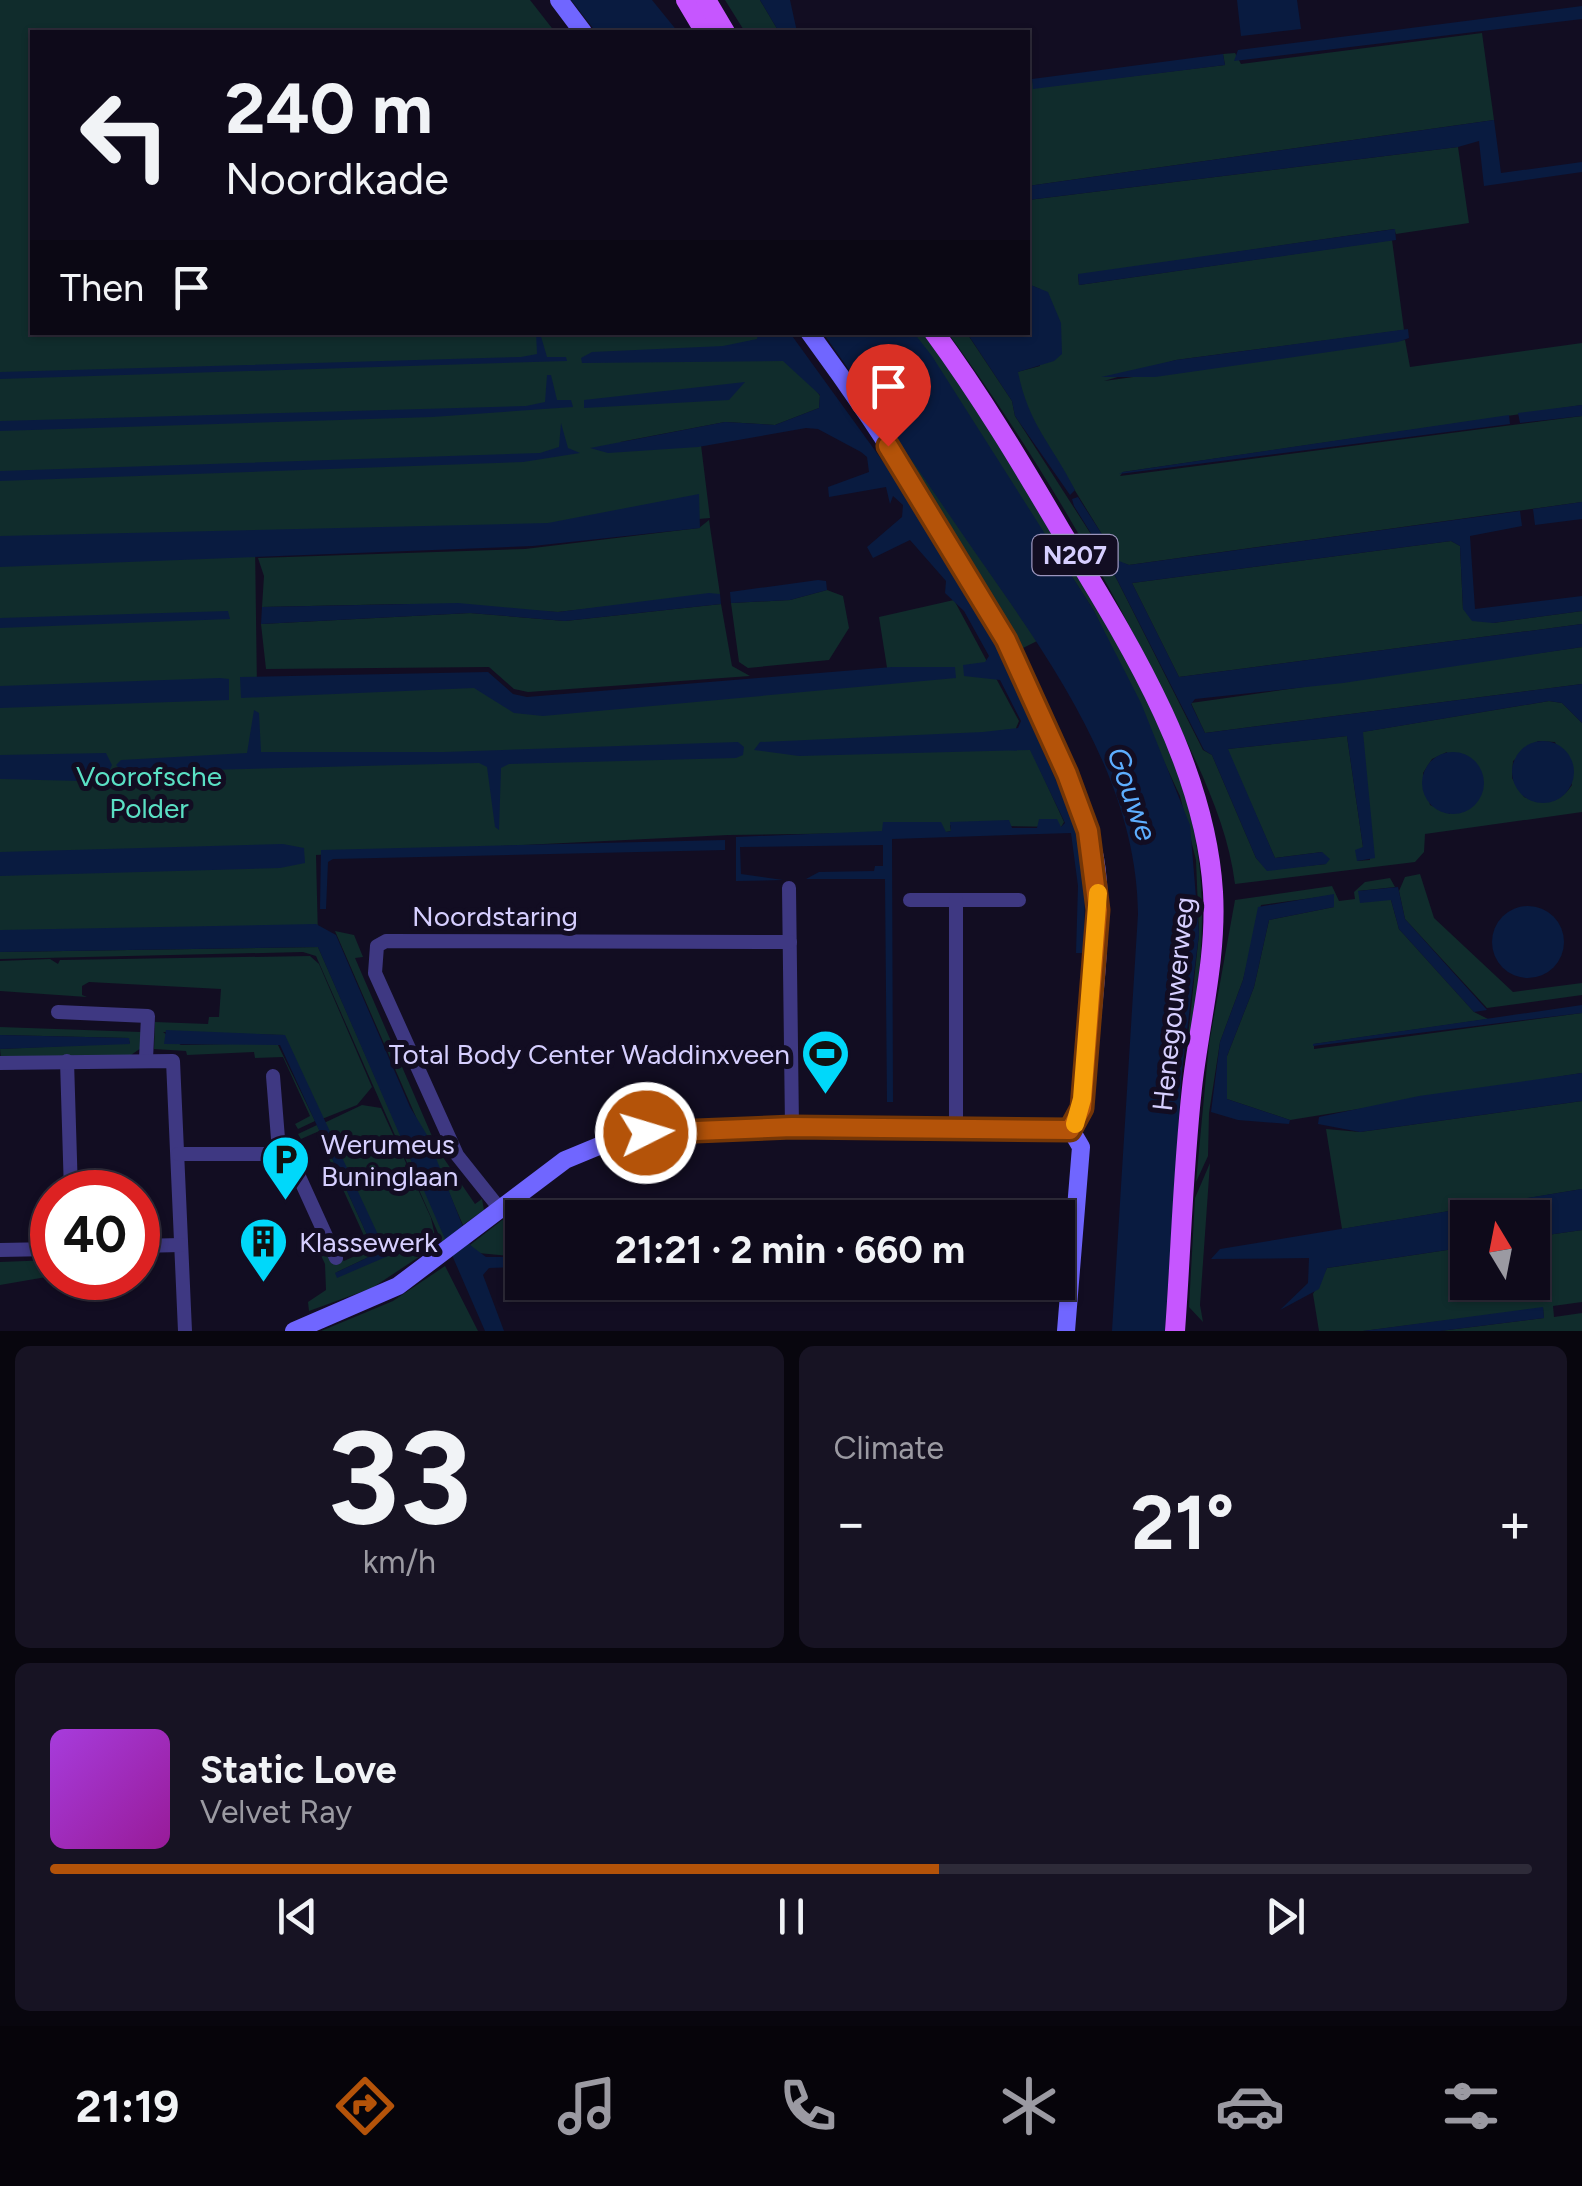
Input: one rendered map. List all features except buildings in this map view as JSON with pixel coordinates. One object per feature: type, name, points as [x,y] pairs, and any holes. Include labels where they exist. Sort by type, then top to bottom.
[{"type":"main road","points":[[686,0],[704,30]]},
{"type":"main road","points":[[706,0],[724,30]]},
{"type":"main road","name":"Henegouwerweg","points":[[936,335],[990,413],[1120,632],[1175,743],[1203,830],[1213,894],[1212,937],[1192,1090],[1175,1331]]},
{"type":"street","points":[[559,0],[582,30]]},
{"type":"street","points":[[810,335],[882,436],[970,576],[1006,640],[1079,802],[1094,858],[1098,910],[1082,1108],[1070,1130]]},
{"type":"street","points":[[789,888],[792,1127]]},
{"type":"street","points":[[910,900],[1019,900]]},
{"type":"street","points":[[956,900],[956,1126]]},
{"type":"street","name":"Noordstaring","points":[[500,1209],[457,1155],[375,973],[377,946],[386,941],[790,942]]},
{"type":"street","points":[[58,1012],[148,1016],[146,1060]]},
{"type":"street","points":[[0,1064],[173,1061],[185,1331]]},
{"type":"street","points":[[68,1062],[70,1170]]},
{"type":"street","points":[[273,1076],[279,1151],[296,1170],[336,1258]]},
{"type":"street","points":[[294,1331],[398,1286],[565,1160],[600,1142],[687,1129],[956,1126],[1070,1130]]},
{"type":"street","points":[[1066,1331],[1081,1148],[1070,1130]]},
{"type":"street","points":[[178,1154],[279,1151]]},
{"type":"street","points":[[160,1245],[181,1245]]},
{"type":"street","points":[[0,1250],[30,1249]]},
{"type":"green space","name":"Voorofsche Polder","points":[[0,0],[530,0],[553,30],[30,30],[30,335],[779,335],[820,396],[819,408],[775,425],[725,422],[620,442],[700,437],[710,518],[491,537],[255,544],[257,690],[476,682],[526,706],[888,674],[879,617],[954,600],[1019,721],[1016,728],[1025,750],[1031,750],[1064,822],[1061,827],[950,825],[951,831],[946,832],[728,835],[316,855],[318,938],[0,944]]},
{"type":"green space","points":[[725,0],[760,0],[778,30],[744,30]]},
{"type":"green space","points":[[1482,33],[1494,120],[1030,186],[1030,79],[1034,88],[1225,65],[1223,54],[1235,53],[1241,64]]},
{"type":"green space","points":[[1458,147],[1469,223],[1396,234],[1394,229],[1078,275],[1079,285],[1392,240],[1404,330],[1176,360],[1104,381],[1405,340],[1410,367],[1582,343],[1582,405],[1123,472],[1120,476],[1582,416],[1582,502],[1129,565],[1119,562],[1026,411],[1017,372],[1040,366],[1040,289],[1030,285],[1030,200]]},
{"type":"green space","points":[[915,335],[925,335],[958,381],[1121,649],[1178,774],[1191,818],[1202,894],[1198,988],[1180,1112],[1199,934],[1196,860],[1180,796],[1094,611]]},
{"type":"green space","points":[[949,335],[968,335],[1105,556],[1203,750],[1212,755],[1256,858],[1267,870],[1326,864],[1322,852],[1275,858],[1227,749],[1347,736],[1363,847],[1357,861],[1370,860],[1362,732],[1549,701],[1562,703],[1582,723],[1582,812],[1425,834],[1424,852],[1415,862],[1235,884],[1226,840],[1193,754],[1097,566],[1011,424]],"holes":[[[1538,741],[1555,742],[1572,785],[1551,801],[1524,797],[1512,778],[1513,761]],[[1447,752],[1450,814],[1430,805],[1423,773],[1432,759]]]},
{"type":"green space","points":[[884,418],[1037,641],[1021,649]]},
{"type":"green space","points":[[709,520],[720,594],[558,612],[405,604],[262,607],[264,576],[258,558],[525,549],[699,528]]},
{"type":"green space","points":[[1451,541],[1460,546],[1463,609],[1493,623],[1582,611],[1582,624],[1179,677],[1132,583]]},
{"type":"green space","points":[[827,590],[843,596],[849,628],[829,660],[748,668],[739,662],[731,603],[790,600]]},
{"type":"green space","points":[[721,604],[732,666],[750,676],[528,692],[514,689],[489,667],[266,669],[261,624],[470,613],[565,621]]},
{"type":"green space","points":[[1582,647],[1582,684],[1205,733],[1191,703]]},
{"type":"green space","points":[[1420,874],[1434,918],[1513,992],[1582,983],[1582,995],[1487,1008],[1405,919],[1399,891],[1405,877]]},
{"type":"green space","points":[[1390,878],[1395,887],[1358,891],[1391,900],[1399,929],[1474,1012],[1488,1019],[1314,1044],[1314,1049],[1582,1013],[1582,1073],[1290,1120],[1227,1099],[1227,1056],[1254,987],[1269,920],[1334,907],[1334,895],[1261,905],[1243,980],[1220,1042],[1209,1113],[1208,1156],[1196,1182],[1209,1044],[1235,900],[1332,886],[1339,901],[1355,899],[1354,892],[1365,882]]},
{"type":"green space","points":[[335,931],[354,935],[363,957],[355,958],[438,1150],[475,1204],[482,1199],[484,1210],[463,1225]]},
{"type":"green space","points":[[318,947],[446,1238],[442,1242],[316,956],[303,952],[0,959],[0,952]]},
{"type":"green space","points":[[310,956],[319,964],[372,1087],[357,1105],[322,1119],[284,1035],[163,1032],[181,1045],[277,1043],[315,1121],[298,1129],[295,1124],[310,1116],[283,1057],[255,1058],[254,1052],[187,1055],[186,1051],[154,1049],[155,1022],[208,1024],[209,1017],[219,1017],[221,989],[89,982],[82,986],[82,995],[87,997],[0,991],[0,961],[50,959],[58,964],[60,960]]},
{"type":"green space","points":[[0,1027],[141,1032],[141,1048],[131,1055],[1,1059],[0,1049],[130,1043],[128,1038],[0,1035]]},
{"type":"green space","points":[[1582,1101],[1582,1189],[1516,1200],[1450,1200],[1450,1211],[1342,1229],[1326,1129],[1360,1132]]},
{"type":"green space","points":[[362,1105],[381,1108],[431,1218],[437,1245],[372,1288],[309,1311],[308,1302],[326,1290],[325,1264],[318,1249],[311,1248],[322,1242],[344,1261],[370,1249],[317,1132],[301,1139],[298,1134],[317,1125],[374,1250],[373,1255],[335,1273],[387,1256],[324,1123]]},
{"type":"green space","points":[[1210,1163],[1200,1305],[1203,1322],[1189,1307],[1195,1198]]},
{"type":"green space","points":[[505,1218],[505,1255],[478,1253],[470,1245]]},
{"type":"green space","points":[[1582,1230],[1582,1302],[1553,1306],[1554,1317],[1582,1313],[1582,1331],[1440,1331],[1544,1318],[1543,1308],[1363,1331],[1319,1331],[1313,1294],[1327,1268],[1450,1250],[1450,1300],[1550,1300],[1550,1235]]},
{"type":"green space","points":[[30,1261],[30,1280],[0,1285],[0,1262]]},
{"type":"green space","points":[[445,1266],[478,1331],[321,1331],[393,1301]]},
{"type":"water","points":[[571,0],[652,0],[676,30],[594,30]]},
{"type":"water","points":[[760,0],[790,0],[797,30],[778,30]]},
{"type":"water","points":[[1237,0],[1297,0],[1301,29],[1241,36]]},
{"type":"water","points":[[1582,6],[1582,19],[1234,61],[1238,50]]},
{"type":"water","points":[[1223,54],[1225,65],[1033,89],[1032,79]]},
{"type":"water","points":[[1494,120],[1501,173],[1582,162],[1582,172],[1484,186],[1479,141],[1458,147],[1030,200],[1030,186]]},
{"type":"water","points":[[1395,229],[1396,240],[1079,285],[1078,274]]},
{"type":"water","points":[[1030,285],[1048,292],[1061,323],[1062,354],[1054,361],[1018,372],[1035,421],[1075,490],[1070,495],[1015,416],[1012,401],[968,335],[1030,335]]},
{"type":"water","points":[[1408,329],[1409,338],[1398,342],[1155,377],[1101,377],[1176,360]]},
{"type":"water","points":[[536,335],[541,335],[547,357],[566,357],[567,361],[0,379],[0,372],[537,354]]},
{"type":"water","points":[[758,335],[791,335],[900,485],[984,617],[1074,821],[1085,883],[1084,953],[1076,953],[1078,886],[1071,833],[892,839],[893,1102],[887,1102],[885,879],[806,879],[819,872],[874,871],[875,866],[883,866],[883,845],[740,847],[741,874],[783,880],[736,881],[736,837],[882,831],[883,822],[941,822],[946,832],[951,831],[950,822],[1009,820],[1012,828],[1037,828],[1039,819],[1057,819],[1061,827],[1065,823],[1030,750],[799,756],[754,750],[760,742],[983,732],[1018,728],[1021,721],[1000,680],[964,676],[963,665],[985,662],[989,656],[964,611],[945,593],[946,581],[910,540],[873,558],[867,547],[902,517],[903,505],[893,496],[890,504],[886,487],[829,497],[828,487],[869,472],[867,457],[861,452],[818,429],[806,428],[698,447],[608,453],[590,448],[725,422],[775,425],[819,408],[820,395],[783,361],[582,363],[581,358],[592,352],[723,346],[757,339]]},
{"type":"water","name":"Gouwe","points":[[824,335],[916,335],[932,356],[1094,611],[1141,703],[1190,825],[1199,934],[1182,1071],[1165,1331],[1112,1331],[1138,914],[1134,863],[1122,813],[1082,719],[999,586]]},
{"type":"water","points":[[547,375],[551,375],[557,400],[571,400],[573,407],[432,417],[0,431],[0,421],[526,406],[545,402]]},
{"type":"water","points":[[745,382],[729,400],[584,408],[584,400]]},
{"type":"water","points":[[1582,405],[1582,416],[1520,423],[1518,413]]},
{"type":"water","points":[[1509,415],[1510,424],[1119,474],[1123,472]]},
{"type":"water","points":[[561,423],[568,448],[580,453],[523,462],[0,481],[0,471],[540,453],[559,447]]},
{"type":"water","points":[[699,494],[700,528],[533,546],[0,567],[0,536],[548,523]]},
{"type":"water","points":[[1078,497],[1119,561],[1129,565],[1520,511],[1522,526],[1470,536],[1475,609],[1582,596],[1582,611],[1493,623],[1472,621],[1463,609],[1460,546],[1451,541],[1132,583],[1179,677],[1582,624],[1582,647],[1343,683],[1195,699],[1191,704],[1205,733],[1582,684],[1582,723],[1562,703],[1549,701],[1363,732],[1375,858],[1357,861],[1355,850],[1363,847],[1347,736],[1228,749],[1275,858],[1322,852],[1330,859],[1326,864],[1267,871],[1256,858],[1212,755],[1204,750],[1105,556],[1074,506],[1072,499]]},
{"type":"water","points":[[1582,502],[1582,519],[1535,525],[1533,509]]},
{"type":"water","points":[[826,581],[827,590],[790,600],[731,603],[730,592]]},
{"type":"water","points":[[720,594],[721,604],[565,621],[470,613],[261,624],[262,607],[458,603],[558,612]]},
{"type":"water","points":[[228,611],[230,619],[0,628],[0,618]]},
{"type":"water","points":[[892,667],[955,667],[956,678],[543,716],[514,713],[474,688],[241,698],[240,677],[488,672],[513,694],[527,697]]},
{"type":"water","points":[[229,679],[229,700],[0,708],[0,686]]},
{"type":"water","points":[[254,710],[259,713],[261,752],[444,752],[738,742],[744,747],[743,755],[736,758],[509,764],[501,768],[499,830],[495,827],[487,767],[479,763],[123,772],[116,765],[121,760],[247,753]]},
{"type":"water","points":[[1543,741],[1565,750],[1574,772],[1565,794],[1543,803],[1521,794],[1512,772],[1521,750]]},
{"type":"water","points":[[1453,752],[1475,761],[1484,783],[1475,805],[1453,814],[1431,805],[1422,783],[1431,761]]},
{"type":"water","points":[[106,753],[112,765],[107,776],[81,781],[0,779],[0,755]]},
{"type":"water","points":[[725,840],[725,850],[333,859],[328,862],[326,909],[320,909],[321,850]]},
{"type":"water","points":[[283,844],[304,848],[305,863],[280,868],[0,876],[0,852]]},
{"type":"water","points":[[1398,887],[1405,919],[1487,1010],[1474,1012],[1399,929],[1391,900],[1360,903],[1358,891]]},
{"type":"water","points":[[1334,894],[1334,907],[1269,920],[1254,987],[1227,1056],[1227,1099],[1290,1120],[1289,1124],[1238,1120],[1211,1112],[1220,1042],[1243,980],[1258,907]]},
{"type":"water","points":[[1528,906],[1553,917],[1564,942],[1553,967],[1528,978],[1503,967],[1492,942],[1503,917]]},
{"type":"water","points":[[316,924],[336,935],[410,1107],[427,1135],[470,1245],[486,1257],[505,1257],[505,1268],[489,1268],[483,1275],[504,1331],[485,1331],[318,947],[0,952],[0,930]]},
{"type":"water","points":[[1582,1005],[1582,1013],[1313,1046],[1313,1044]]},
{"type":"water","points":[[166,1030],[285,1035],[388,1256],[337,1278],[335,1273],[373,1255],[374,1250],[280,1045],[164,1044]]},
{"type":"water","points":[[0,1035],[129,1038],[130,1044],[0,1049]]},
{"type":"water","points":[[1582,1073],[1582,1101],[1360,1132],[1318,1124],[1319,1117],[1419,1096]]},
{"type":"water","points":[[1582,1189],[1582,1230],[1550,1235],[1550,1200],[1516,1200]]},
{"type":"water","points":[[1450,1211],[1450,1250],[1327,1268],[1319,1289],[1280,1310],[1308,1283],[1309,1258],[1211,1259],[1220,1249]]},
{"type":"water","points":[[1543,1307],[1544,1318],[1440,1331],[1363,1331]]},
{"type":"slow traffic","points":[[1075,1124],[1082,1108],[1098,893]]},
{"type":"place","name":"Total Body Center Waddinxveen","points":[[825,1096]]},
{"type":"place","name":"Werumeus Buninglaan","points":[[286,1202]]},
{"type":"place","name":"Klassewerk","points":[[264,1284]]},
{"type":"route","points":[[646,1133],[792,1127],[1070,1130],[1082,1108],[1098,910],[1098,885],[1088,831],[1067,774],[1006,640],[888,446]]}]
